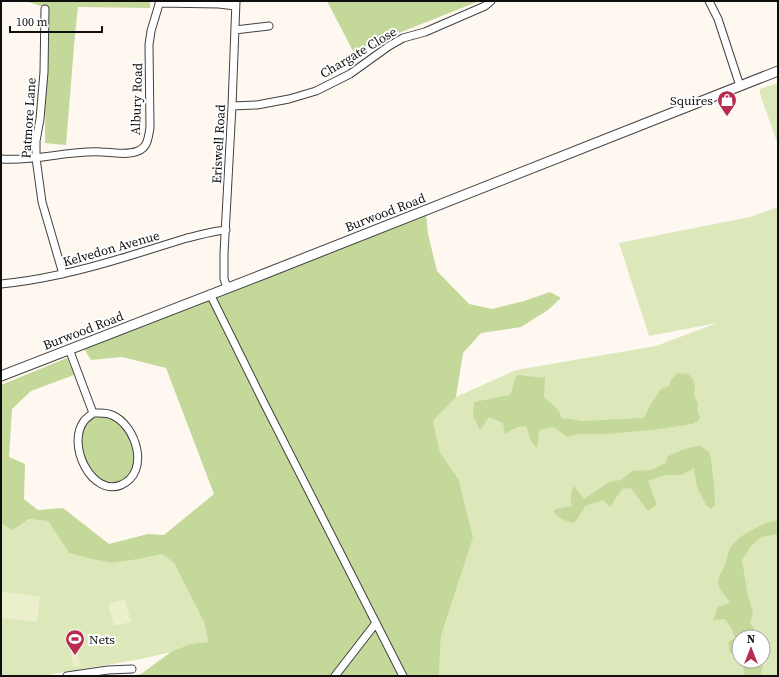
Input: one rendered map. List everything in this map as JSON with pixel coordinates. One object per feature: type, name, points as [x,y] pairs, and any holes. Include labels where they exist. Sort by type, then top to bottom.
[{"type":"street","name":"Chargate Close","points":[[232,106],[257,105],[289,99],[316,91],[350,74],[389,46],[403,38],[425,32],[485,6],[491,1]]},
{"type":"street","points":[[709,1],[718,19],[740,86]]},
{"type":"street","points":[[160,2],[218,4],[235,3]]},
{"type":"street","name":"Albury Road","points":[[1,159],[21,160],[87,152],[128,154],[145,147],[150,128],[149,44],[151,31],[160,2]]},
{"type":"street","name":"Eriswell Road","points":[[227,288],[224,276],[235,3]]},
{"type":"street","name":"Patmore Lane","points":[[45,9],[44,72],[40,118],[36,141],[36,158],[42,202],[63,274]]},
{"type":"street","points":[[235,30],[269,26]]},
{"type":"street","name":"Burwood Road","points":[[1,376],[778,71]]},
{"type":"street","name":"Kelvedon Avenue","points":[[1,284],[63,274],[211,232],[226,230]]},
{"type":"street","points":[[210,294],[403,676]]},
{"type":"street","points":[[69,349],[94,413]]},
{"type":"street","points":[[94,413],[105,413],[116,417],[126,426],[134,438],[137,449],[137,465],[133,474],[123,484],[108,486],[98,481],[89,473],[81,459],[78,443],[79,431],[84,421],[94,413]]},
{"type":"street","points":[[335,676],[376,623]]},
{"type":"street","points":[[67,676],[108,670],[132,669]]},
{"type":"green space","points":[[26,1],[150,1],[150,8],[78,7],[66,145],[45,143],[46,8]]},
{"type":"green space","points":[[327,1],[479,1],[376,42],[355,55]]},
{"type":"green space","points":[[778,83],[778,145],[760,94],[760,89]]},
{"type":"green space","points":[[778,207],[778,676],[439,676],[441,636],[473,538],[459,480],[440,452],[433,421],[456,397],[516,370],[656,346],[717,323],[649,336],[619,243],[750,217]]},
{"type":"green space","points":[[426,213],[428,234],[437,271],[469,304],[492,309],[524,301],[550,292],[561,298],[548,310],[521,327],[481,333],[463,353],[456,397],[433,421],[440,452],[459,480],[473,538],[441,636],[439,676],[130,676],[141,674],[171,652],[190,644],[208,642],[204,622],[174,563],[162,554],[112,563],[69,553],[48,521],[29,519],[12,530],[1,523],[1,385],[67,358],[74,375],[31,391],[12,409],[9,457],[25,464],[24,499],[38,510],[63,508],[109,544],[148,534],[164,535],[214,494],[166,368],[122,357],[91,360],[83,347]]},
{"type":"green space","points":[[677,373],[688,374],[693,379],[695,387],[694,395],[698,404],[697,410],[700,417],[699,420],[692,424],[608,434],[578,434],[567,437],[554,427],[539,430],[537,448],[532,443],[526,426],[517,427],[505,434],[503,423],[489,417],[480,430],[473,416],[474,402],[510,395],[517,375],[545,378],[544,397],[558,410],[562,418],[583,421],[644,418],[661,389],[669,386],[671,380]]},
{"type":"green space","points":[[103,416],[120,425],[130,439],[132,446],[134,461],[130,474],[126,479],[113,484],[100,480],[92,472],[85,462],[82,450],[81,438],[84,427],[91,420]]},
{"type":"green space","points":[[700,446],[710,453],[715,505],[711,509],[706,505],[697,487],[694,468],[682,475],[664,475],[648,481],[657,505],[648,511],[631,488],[622,489],[610,507],[603,500],[585,506],[576,521],[573,523],[557,515],[553,511],[572,506],[571,496],[574,486],[584,499],[609,482],[621,480],[632,471],[651,470],[666,463],[667,457],[679,451]]},
{"type":"green space","points":[[30,519],[48,521],[69,553],[112,563],[162,554],[174,563],[204,622],[208,642],[190,644],[171,652],[141,659],[42,676],[1,676],[1,523],[12,529]]},
{"type":"green space","points":[[778,520],[778,534],[761,537],[751,546],[742,560],[747,592],[753,613],[750,622],[754,629],[732,629],[725,619],[713,620],[718,607],[730,603],[720,589],[718,582],[720,574],[724,568],[730,548],[740,537],[765,523]]},
{"type":"green space","points":[[2,592],[40,596],[37,622],[1,618]]},
{"type":"green space","points":[[125,599],[131,622],[114,626],[108,604]]},
{"type":"green space","name":"Nets","points":[[76,636],[80,666],[73,667],[69,637]]},
{"type":"green space","points":[[731,640],[731,653],[730,653],[728,642]]},
{"type":"green space","points":[[744,669],[762,669],[761,676],[744,676]]},
{"type":"place","name":"Squires","points":[[727,117]]},
{"type":"place","name":"Nets","points":[[75,656]]}]
